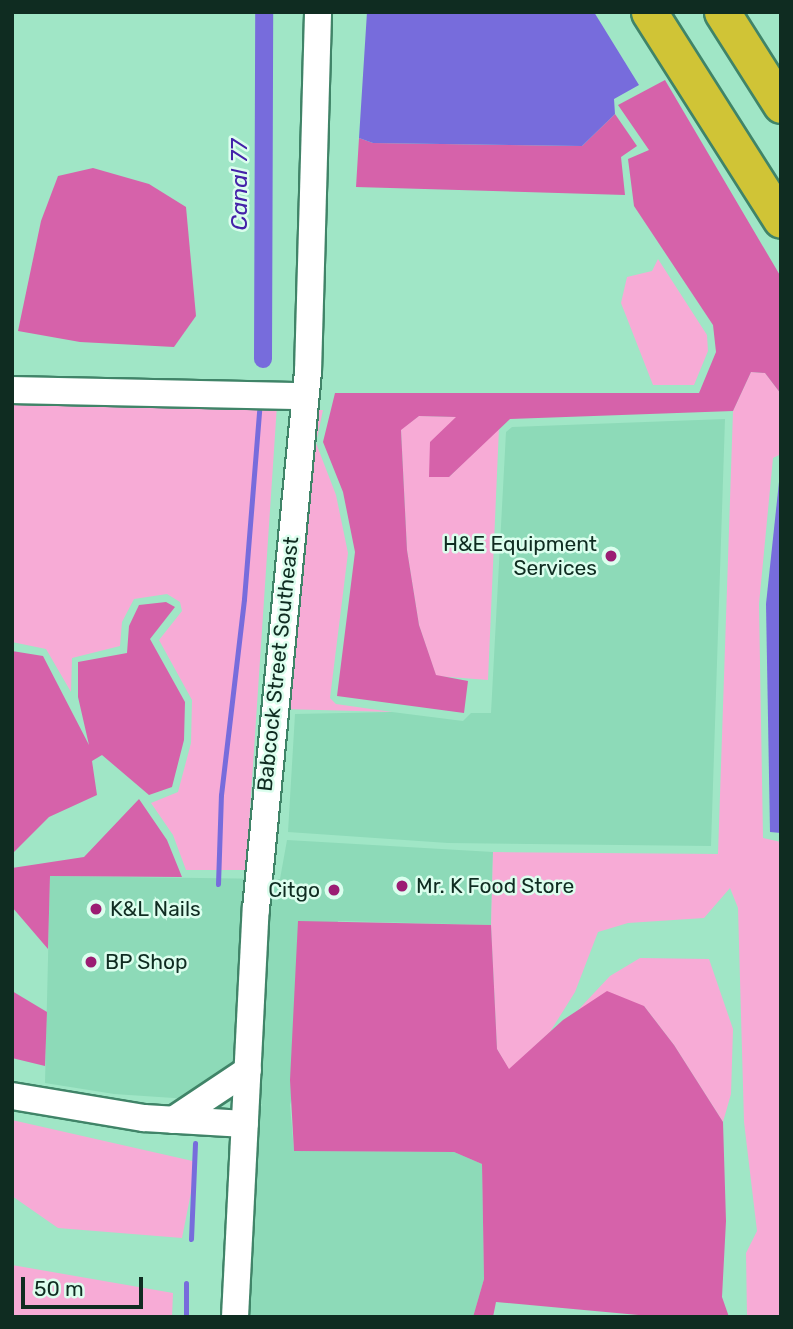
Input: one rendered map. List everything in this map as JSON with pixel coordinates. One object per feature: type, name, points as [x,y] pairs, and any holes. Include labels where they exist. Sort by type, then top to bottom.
[{"type":"highway","points":[[649,12],[781,220]]},
{"type":"highway","points":[[722,12],[781,105]]},
{"type":"main road","name":"Babcock Street Southeast","points":[[235,1317],[263,826],[305,396],[318,12]]},
{"type":"main road","points":[[12,390],[305,396]]},
{"type":"main road","points":[[173,1120],[248,1070]]},
{"type":"main road","points":[[12,1096],[65,1108],[173,1120],[245,1124]]},
{"type":"shaded area","points":[[367,12],[594,12],[639,85],[614,99],[615,114],[582,146],[373,143],[359,138]]},
{"type":"shaded area","points":[[665,80],[781,277],[781,394],[765,373],[751,372],[733,411],[510,419],[449,477],[429,477],[430,442],[456,417],[419,416],[401,430],[407,550],[419,625],[436,675],[468,681],[464,713],[337,696],[355,552],[343,492],[323,442],[335,393],[699,393],[716,352],[713,325],[634,206],[628,159],[649,150],[618,105]]},
{"type":"shaded area","points":[[615,114],[637,146],[621,157],[625,195],[356,187],[359,138],[373,143],[582,146]]},
{"type":"shaded area","points":[[93,168],[149,184],[186,207],[196,316],[174,347],[80,342],[18,331],[41,221],[58,176]]},
{"type":"shaded area","points":[[658,259],[707,335],[708,351],[694,385],[653,385],[621,303],[627,277],[652,271]]},
{"type":"shaded area","points":[[751,372],[765,373],[781,394],[781,454],[773,458],[759,604],[763,838],[781,842],[781,1317],[747,1316],[746,1253],[757,1231],[744,1122],[738,908],[730,888],[704,918],[628,923],[598,932],[575,992],[550,1032],[509,1070],[497,1049],[491,925],[493,852],[718,854],[733,411]]},
{"type":"shaded area","points":[[12,399],[277,405],[246,870],[186,870],[173,835],[151,803],[178,792],[191,743],[192,700],[159,640],[182,611],[180,602],[167,594],[134,599],[122,622],[120,646],[72,658],[71,692],[46,649],[12,642]]},
{"type":"shaded area","points":[[312,410],[323,410],[316,443],[336,495],[348,553],[330,698],[336,704],[392,712],[282,709]]},
{"type":"shaded area","points":[[419,416],[457,417],[449,477],[499,428],[488,680],[436,676],[419,625],[407,550],[401,429]]},
{"type":"shaded area","name":"H&E Equipment Services","points":[[725,419],[711,846],[448,843],[288,832],[295,714],[392,712],[463,721],[471,713],[491,713],[506,432],[512,427]]},
{"type":"shaded area","points":[[781,463],[781,833],[770,832],[766,604]]},
{"type":"shaded area","points":[[166,602],[175,607],[150,639],[185,702],[184,740],[172,787],[149,795],[102,755],[92,761],[97,795],[49,817],[12,854],[12,651],[43,656],[89,745],[78,697],[78,662],[127,653],[129,626],[139,605]]},
{"type":"shaded area","points":[[139,799],[167,840],[182,877],[50,876],[48,949],[12,907],[12,868],[84,857]]},
{"type":"shaded area","points":[[287,840],[493,852],[491,925],[338,921],[290,1105],[294,1151],[454,1152],[482,1164],[484,1279],[473,1317],[240,1317],[256,1123],[262,1104],[114,1094],[45,1083],[50,876],[280,879]]},
{"type":"shaded area","points":[[298,921],[491,925],[497,1049],[509,1069],[563,1020],[607,991],[644,1006],[674,1045],[723,1122],[726,1221],[722,1297],[729,1317],[660,1317],[496,1302],[493,1317],[473,1317],[484,1279],[482,1164],[454,1152],[294,1151],[290,1080]]},
{"type":"shaded area","points":[[640,958],[709,959],[733,1029],[731,1094],[723,1122],[674,1045],[644,1006],[579,1009],[610,976]]},
{"type":"shaded area","points":[[12,991],[47,1012],[45,1066],[12,1058]]},
{"type":"shaded area","points":[[12,1120],[197,1162],[182,1238],[58,1228],[12,1196]]},
{"type":"shaded area","points":[[12,1265],[173,1293],[172,1317],[12,1317]]},
{"type":"waterway","name":"Canal 77","points":[[263,359],[264,12]]},
{"type":"waterway","points":[[218,884],[221,795],[244,599],[259,411]]},
{"type":"waterway","points":[[191,1239],[195,1143]]},
{"type":"waterway","points":[[186,1283],[186,1317]]},
{"type":"place","name":"H&E Equipment Services","points":[[611,556]]},
{"type":"place","name":"Mr. K Food Store","points":[[402,886]]},
{"type":"place","name":"Citgo","points":[[334,890]]},
{"type":"place","name":"K&L Nails","points":[[96,909]]},
{"type":"place","name":"BP Shop","points":[[91,962]]}]
